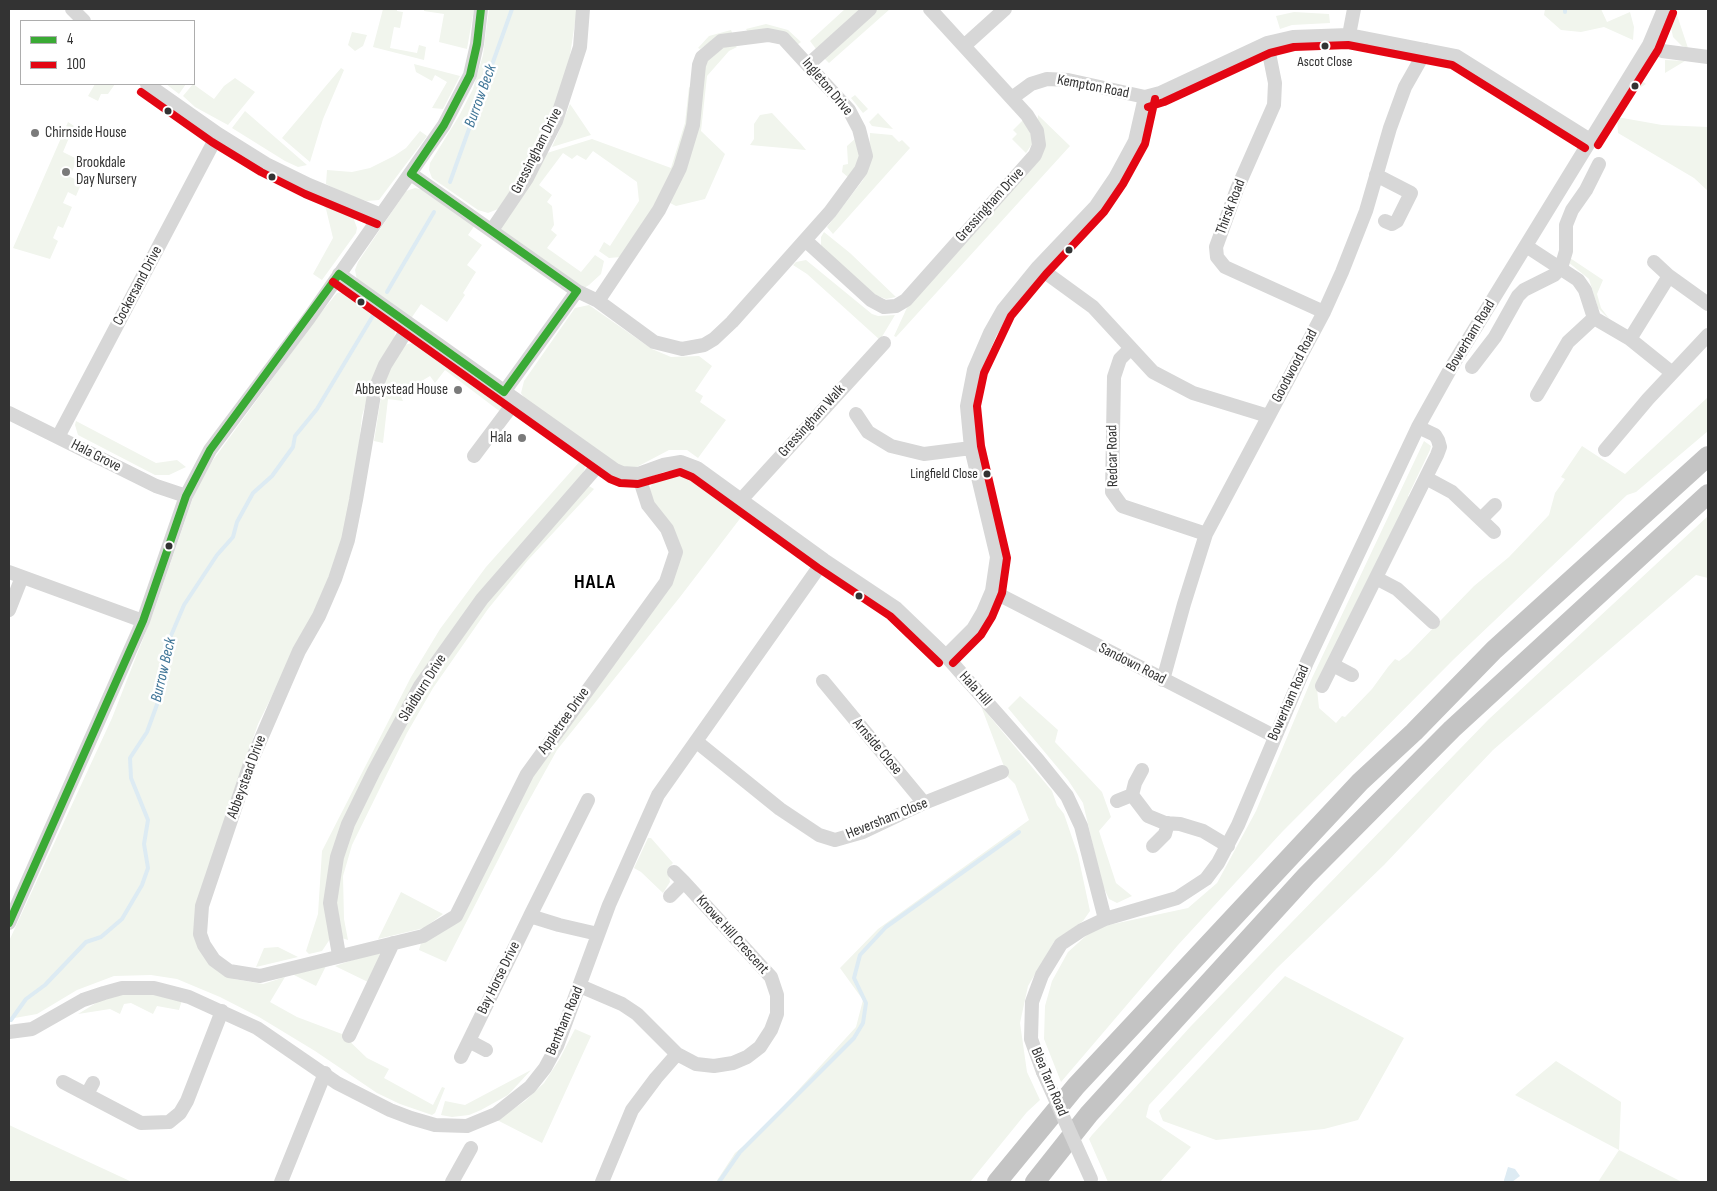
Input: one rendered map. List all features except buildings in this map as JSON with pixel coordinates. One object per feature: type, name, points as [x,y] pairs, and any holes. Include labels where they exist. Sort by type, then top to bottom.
[{"type":"highway","points":[[997,1182],[1076,1086],[1360,782],[1414,732],[1494,650],[1708,456]]},
{"type":"highway","points":[[1035,1182],[1089,1114],[1306,876],[1452,728],[1708,494]]},
{"type":"street","points":[[72,9],[83,20]]},
{"type":"street","points":[[9,924],[143,621],[186,496],[210,450],[411,174],[444,125],[470,75],[478,44],[481,9]]},
{"type":"street","name":"Gressingham Drive","points":[[492,230],[527,178],[556,121],[580,47],[583,9]]},
{"type":"street","points":[[809,64],[870,9]]},
{"type":"street","name":"Gressingham Drive","points":[[805,240],[871,300],[884,307],[896,306],[906,300],[1035,155],[1039,145],[1037,132],[1012,98],[930,9]]},
{"type":"street","points":[[964,46],[1005,9]]},
{"type":"street","points":[[1349,35],[1354,9]]},
{"type":"street","name":"Bowerham Road","points":[[1105,919],[1177,898],[1206,879],[1228,846],[1315,644],[1418,427],[1452,366],[1649,45],[1664,9]]},
{"type":"street","name":"Ingleton Drive","points":[[768,34],[783,38],[809,64],[849,110],[859,129],[866,156],[861,170],[848,190],[805,240],[719,335],[704,345],[682,349],[654,342],[598,301],[659,210],[680,168],[691,132],[699,65],[702,57],[721,41],[768,34]]},
{"type":"street","name":"Kempton Road","points":[[1012,98],[1031,84],[1048,79],[1068,80],[1145,97],[1160,94],[1267,43],[1293,37],[1349,35],[1456,56],[1590,140]]},
{"type":"street","name":"Thirsk Road","points":[[1267,43],[1275,83],[1274,105],[1237,189],[1216,247],[1217,257],[1225,267],[1324,312]]},
{"type":"street","points":[[1649,45],[1662,51],[1708,57]]},
{"type":"street","name":"Goodwood Road","points":[[1163,680],[1206,534],[1324,312],[1361,223],[1390,128],[1405,87],[1426,50]]},
{"type":"street","points":[[148,85],[218,134],[276,170],[381,215]]},
{"type":"street","points":[[946,656],[973,629],[992,591],[997,556],[971,448],[967,406],[974,370],[990,333],[1003,310],[1038,267],[1096,206],[1115,178],[1135,141],[1145,97]]},
{"type":"street","name":"Cockersand Drive","points":[[58,437],[218,134]]},
{"type":"street","points":[[1561,268],[1566,251],[1566,226],[1572,210],[1586,190],[1599,164]]},
{"type":"street","points":[[411,174],[577,292],[598,301]]},
{"type":"street","points":[[1376,175],[1411,194],[1397,221],[1392,224],[1385,221]]},
{"type":"street","points":[[1526,246],[1578,280],[1585,290],[1594,318],[1630,339],[1671,372]]},
{"type":"street","points":[[1654,262],[1669,276],[1708,304]]},
{"type":"street","points":[[1038,267],[1093,307],[1153,372],[1193,393],[1268,416]]},
{"type":"street","name":"Bowerham Road","points":[[1472,367],[1494,337],[1518,296],[1524,290],[1554,275],[1561,268]]},
{"type":"street","points":[[339,274],[602,461],[622,473],[638,474]]},
{"type":"street","points":[[1630,339],[1669,276]]},
{"type":"street","points":[[504,392],[577,292]]},
{"type":"street","points":[[1537,395],[1568,342],[1594,318]]},
{"type":"street","name":"Abbeystead Drive","points":[[393,943],[260,976],[243,975],[229,971],[214,960],[200,934],[199,921],[202,906],[250,764],[299,652],[319,616],[335,579],[348,540],[375,389],[385,365],[410,326]]},
{"type":"street","points":[[1605,450],[1671,372],[1708,335]]},
{"type":"street","name":"Gressingham Walk","points":[[740,500],[884,343]]},
{"type":"street","name":"Redcar Road","points":[[1130,349],[1120,359],[1114,377],[1112,492],[1122,506],[1206,534]]},
{"type":"street","points":[[474,456],[516,400]]},
{"type":"street","name":"Hala Grove","points":[[9,413],[156,486],[186,496]]},
{"type":"street","points":[[856,414],[868,432],[891,446],[924,454],[971,448]]},
{"type":"street","name":"Bowerham Road","points":[[1322,686],[1440,447],[1435,435],[1418,427]]},
{"type":"street","name":"Slaidburn Drive","points":[[339,955],[330,903],[337,857],[348,824],[374,771],[420,686],[482,599],[602,461]]},
{"type":"street","name":"Hala Hill","points":[[638,474],[663,465],[681,462],[697,468],[824,560],[896,608],[946,656],[1038,760],[1067,796],[1080,826],[1105,919]]},
{"type":"street","name":"Appletree Drive","points":[[393,943],[424,936],[456,916],[527,774],[666,582],[676,552],[666,529],[648,505],[638,474]]},
{"type":"street","points":[[1426,478],[1452,492],[1494,532]]},
{"type":"street","points":[[1482,519],[1495,505]]},
{"type":"street","name":"Bentham Road","points":[[9,1032],[32,1029],[83,1000],[122,988],[154,988],[173,992],[222,1011],[257,1028],[337,1083],[411,1118],[435,1125],[467,1126],[496,1114],[530,1086],[545,1068],[557,1046],[598,934],[658,795],[824,560]]},
{"type":"street","points":[[9,610],[15,575],[143,621]]},
{"type":"street","points":[[1376,578],[1391,584],[1405,602],[1433,622]]},
{"type":"street","name":"Sandown Road","points":[[992,591],[1274,736]]},
{"type":"street","name":"Bowerham Road","points":[[1333,665],[1352,675]]},
{"type":"street","name":"Arnside Close","points":[[825,689],[924,803]]},
{"type":"street","name":"Heversham Close","points":[[697,742],[780,809],[819,835],[835,840],[863,832],[983,775],[1002,772]]},
{"type":"street","points":[[1117,801],[1132,795],[1142,770]]},
{"type":"street","points":[[1132,795],[1148,816],[1168,824],[1180,824],[1203,831],[1228,846]]},
{"type":"street","name":"Bay Horse Drive","points":[[461,1057],[588,800]]},
{"type":"street","points":[[1153,846],[1165,834],[1168,824]]},
{"type":"street","name":"Knowe Hill Crescent","points":[[580,986],[622,1004],[638,1014],[677,1054],[696,1064],[714,1066],[740,1060],[760,1046],[771,1030],[777,1014],[777,995],[771,977],[679,877],[670,896]]},
{"type":"street","points":[[530,916],[598,934]]},
{"type":"street","name":"Blea Tarn Road","points":[[1092,1180],[1043,1072],[1031,1039],[1032,1002],[1042,975],[1061,944],[1082,930],[1105,919]]},
{"type":"street","points":[[349,1036],[393,943]]},
{"type":"street","points":[[63,1082],[90,1088],[141,1123],[169,1122],[180,1112],[187,1101],[222,1011]]},
{"type":"street","points":[[469,1041],[486,1050]]},
{"type":"street","points":[[602,1182],[632,1110],[677,1054]]},
{"type":"street","points":[[282,1182],[325,1073]]},
{"type":"street","points":[[453,1172],[471,1148]]},
{"type":"shaded area","points":[[383,9],[397,9],[397,11],[403,12],[400,28],[394,27],[390,48],[417,53],[419,45],[426,47],[424,60],[373,47]]},
{"type":"shaded area","points":[[424,9],[474,9],[467,49],[439,42],[444,14],[424,11]]},
{"type":"shaded area","points":[[489,9],[577,9],[569,62],[553,114],[527,167],[498,209],[488,213],[478,210],[432,178],[429,170],[430,163],[473,89],[483,55]]},
{"type":"shaded area","points":[[845,9],[863,9],[816,49],[810,41]]},
{"type":"shaded area","points":[[877,9],[890,9],[829,63],[824,58]]},
{"type":"shaded area","points":[[1545,9],[1601,9],[1607,22],[1630,12],[1634,27],[1633,40],[1604,27],[1581,32],[1561,30],[1544,15]]},
{"type":"shaded area","points":[[1294,12],[1329,14],[1330,23],[1292,25],[1280,29],[1276,16]]},
{"type":"shaded area","points":[[1674,12],[1676,12],[1688,48],[1682,46],[1673,37],[1671,27]]},
{"type":"shaded area","points":[[766,24],[788,30],[801,42],[797,45],[748,32],[746,29]]},
{"type":"shaded area","points":[[731,30],[733,35],[715,39],[700,49],[698,48],[709,36]]},
{"type":"shaded area","points":[[352,32],[367,35],[363,46],[355,51],[348,45]]},
{"type":"shaded area","points":[[734,44],[737,47],[729,51],[707,76],[701,131],[725,154],[705,199],[676,206],[670,203],[706,59],[719,47]]},
{"type":"shaded area","points":[[1665,60],[1685,61],[1665,73]]},
{"type":"shaded area","points":[[414,64],[460,76],[443,109],[432,108],[447,82],[435,75],[432,81],[416,72]]},
{"type":"shaded area","points":[[341,68],[344,70],[323,119],[310,162],[282,138]]},
{"type":"shaded area","points":[[1637,77],[1646,84],[1622,99]]},
{"type":"shaded area","points":[[235,78],[255,92],[228,125],[195,107],[183,96],[192,85],[194,85],[214,99],[224,86]]},
{"type":"shaded area","points":[[94,85],[114,85],[108,94],[101,94],[98,101],[88,96]]},
{"type":"shaded area","points":[[167,85],[185,85],[179,94]]},
{"type":"shaded area","points":[[689,87],[692,89],[685,140],[664,192],[621,257],[609,258],[599,251],[604,242],[610,246],[639,201],[637,182],[593,151],[586,160],[577,155],[572,159],[563,153],[539,185],[552,195],[547,202],[552,206],[554,225],[551,230],[557,235],[547,248],[581,272],[595,255],[604,261],[601,274],[589,285],[584,288],[502,231],[501,226],[547,153],[592,139],[671,168],[685,123]]},
{"type":"shaded area","points":[[855,95],[868,109],[863,113],[851,98]]},
{"type":"shaded area","points":[[570,104],[591,135],[552,147],[560,129]]},
{"type":"shaded area","points":[[245,111],[307,165],[298,167],[285,161],[232,128]]},
{"type":"shaded area","points":[[772,113],[806,150],[750,145],[754,139],[754,124],[760,115]]},
{"type":"shaded area","points":[[878,113],[893,129],[872,126],[869,122]]},
{"type":"shaded area","points":[[1038,115],[1070,146],[896,337],[894,336],[910,301],[1034,166]]},
{"type":"shaded area","points":[[1617,117],[1662,125],[1708,127],[1708,191],[1694,178],[1618,133]]},
{"type":"shaded area","points":[[1024,119],[1034,141],[1026,153],[1012,139],[1017,134],[1013,130]]},
{"type":"shaded area","points":[[68,122],[74,126],[63,152],[77,159],[70,177],[82,182],[76,196],[68,192],[63,203],[72,207],[63,228],[58,226],[53,238],[58,241],[50,259],[13,248]]},
{"type":"shaded area","points":[[420,131],[427,136],[379,200],[367,201],[354,198],[326,184],[327,170],[352,172],[370,168],[406,148]]},
{"type":"shaded area","points":[[870,133],[892,135],[899,142],[902,140],[910,148],[833,234],[827,227],[863,180],[869,165]]},
{"type":"shaded area","points":[[857,137],[861,154],[859,164],[849,178],[842,172],[843,165],[848,164],[847,146]]},
{"type":"shaded area","points":[[415,188],[425,190],[475,225],[468,235],[482,245],[467,265],[476,272],[463,293],[465,295],[447,322],[421,304],[410,320],[357,280],[355,270],[358,262],[406,191]]},
{"type":"shaded area","points":[[316,198],[346,210],[353,217],[357,228],[356,233],[322,280],[313,274],[333,238],[326,209]]},
{"type":"shaded area","points":[[824,232],[850,253],[896,297],[886,299],[875,295],[821,246],[821,237]]},
{"type":"shaded area","points":[[1570,258],[1603,280],[1597,294],[1601,308],[1611,321],[1598,308],[1589,279],[1568,262]]},
{"type":"shaded area","points":[[806,260],[872,314],[878,316],[895,315],[880,340],[807,274],[793,265],[796,262]]},
{"type":"shaded area","points":[[344,292],[391,323],[395,331],[394,341],[370,389],[362,416],[353,499],[331,578],[258,724],[245,761],[195,929],[234,979],[263,984],[285,977],[270,1002],[297,1017],[342,1034],[367,1058],[389,1069],[384,1078],[433,1105],[442,1087],[445,1088],[435,1113],[432,1115],[400,1104],[377,1093],[315,1051],[259,1017],[220,997],[177,979],[151,975],[114,976],[77,990],[37,1014],[9,1019],[9,941],[112,718],[154,611],[196,489],[211,463],[316,319],[337,293]]},
{"type":"shaded area","points":[[589,305],[652,349],[671,357],[699,356],[712,366],[695,391],[703,396],[700,402],[726,420],[698,458],[687,450],[669,450],[633,469],[619,466],[527,402],[521,393],[524,381],[575,308]]},
{"type":"shaded area","points":[[419,342],[506,405],[502,413],[445,370],[435,383],[430,376],[400,394],[403,401],[388,399],[383,443],[374,441],[384,378],[403,345]]},
{"type":"shaded area","points":[[1708,397],[1708,431],[1636,492],[1627,495],[1454,659],[1282,832],[1178,945],[1061,1082],[1044,1039],[1045,1006],[1052,981],[1068,952],[1088,934],[1104,926],[1188,908],[1217,883],[1256,811],[1312,678],[1424,441],[1431,446],[1408,496],[1410,498],[1317,689],[1319,708],[1336,723],[1342,716],[1345,717],[1372,689],[1395,659],[1399,661],[1408,654],[1474,586],[1509,557],[1549,515],[1555,493],[1565,479],[1561,477],[1582,446],[1625,474]]},
{"type":"shaded area","points":[[76,421],[156,463],[177,460],[186,467],[169,475],[155,475],[78,435],[75,425]]},
{"type":"shaded area","points":[[582,459],[585,467],[583,474],[481,592],[340,833],[330,939],[322,951],[309,954],[306,951],[318,914],[322,851],[411,677],[440,629],[486,567]]},
{"type":"shaded area","points":[[686,473],[742,516],[680,597],[557,750],[522,813],[446,962],[419,950],[423,936],[456,916],[527,774],[666,582],[676,552],[648,505],[650,488],[655,479],[667,474]]},
{"type":"shaded area","points":[[589,486],[594,489],[528,560],[488,609],[433,688],[407,733],[352,845],[343,876],[344,919],[348,940],[342,938],[335,914],[341,852],[422,690],[485,600],[580,491]]},
{"type":"shaded area","points":[[1708,516],[1708,578],[1696,575],[1493,750],[1384,865],[1277,968],[1149,1105],[1146,1117],[1191,1147],[1160,1182],[1108,1182],[1089,1139],[1092,1135],[1191,1026],[1489,719]]},
{"type":"shaded area","points":[[1020,696],[1058,730],[1055,742],[1102,792],[1111,817],[1099,831],[1116,883],[1132,896],[1117,903],[1109,899],[1102,884],[1083,803],[1068,780],[1008,708]]},
{"type":"shaded area","points":[[981,706],[1052,791],[1057,805],[1064,814],[1078,855],[1090,911],[1083,921],[1054,942],[1028,986],[1020,1023],[1027,1072],[1040,1100],[1027,1112],[970,1182],[716,1182],[735,1153],[757,1135],[856,1027],[863,1000],[840,968],[878,929],[1029,820],[1015,784],[1008,777]]},
{"type":"shaded area","points":[[648,838],[651,838],[673,863],[668,868],[670,882],[663,893],[641,872],[634,868]]},
{"type":"shaded area","points":[[401,892],[443,914],[424,928],[378,939]]},
{"type":"shaded area","points":[[278,947],[298,957],[256,967],[264,948]]},
{"type":"shaded area","points":[[376,952],[382,955],[370,983],[335,966]]},
{"type":"shaded area","points":[[327,964],[316,986],[292,974]]},
{"type":"shaded area","points":[[1285,976],[1404,1038],[1358,1120],[1324,1129],[1216,1140],[1163,1121],[1159,1111]]},
{"type":"shaded area","points":[[142,991],[182,1000],[179,1010],[157,1006],[153,1014],[131,1003],[124,1004],[120,1014],[110,1009],[78,1014],[101,1000],[122,993]]},
{"type":"shaded area","points":[[575,1029],[591,1036],[542,1143],[497,1120],[525,1101],[544,1083],[559,1060]]},
{"type":"shaded area","points":[[1556,1061],[1621,1102],[1619,1150],[1515,1095]]},
{"type":"shaded area","points":[[531,1070],[508,1095],[481,1110],[469,1115],[452,1117],[441,1115],[445,1101],[465,1105]]},
{"type":"shaded area","points":[[9,1125],[132,1182],[9,1182]]},
{"type":"shaded area","points":[[1619,1150],[1682,1182],[1598,1182]]},
{"type":"shaded area","points":[[1508,1167],[1515,1169],[1520,1176],[1512,1182],[1504,1182],[1504,1180]]},
{"type":"waterway","name":"Burrow Beck","points":[[450,182],[512,9]]},
{"type":"waterway","name":"Burrow Beck","points":[[387,292],[434,212]]},
{"type":"waterway","name":"Burrow Beck","points":[[11,1020],[26,999],[45,985],[86,942],[101,937],[122,919],[142,885],[148,868],[144,844],[148,820],[131,778],[130,758],[147,732],[159,699],[170,638],[184,605],[217,555],[233,537],[237,522],[253,493],[272,476],[293,447],[295,436],[317,409],[374,314]]},
{"type":"waterway","points":[[719,1182],[740,1152],[854,1038],[863,1023],[866,1003],[854,978],[860,955],[886,927],[1019,832]]},
{"type":"transit line","name":"4","points":[[411,174],[444,125],[470,75],[477,44],[481,9]]},
{"type":"transit line","name":"100","points":[[1598,145],[1658,50],[1673,13]]},
{"type":"transit line","name":"100","points":[[1148,107],[1164,102],[1270,53],[1294,47],[1348,45],[1452,65],[1585,148]]},
{"type":"transit line","name":"100","points":[[141,92],[212,142],[261,172],[305,194],[377,224]]},
{"type":"transit line","name":"100","points":[[953,663],[981,635],[992,617],[1002,593],[1007,558],[981,446],[977,406],[984,373],[1011,316],[1046,274],[1104,212],[1123,184],[1145,144],[1155,99]]},
{"type":"transit line","name":"4","points":[[411,174],[577,291]]},
{"type":"transit line","name":"4","points":[[339,274],[504,392]]},
{"type":"transit line","name":"4","points":[[9,923],[143,621],[186,496],[210,450],[339,274]]},
{"type":"transit line","name":"100","points":[[333,282],[610,479],[620,483],[638,484],[680,472],[692,477],[818,568],[890,616],[939,663]]},
{"type":"transit line","name":"4","points":[[504,392],[577,291]]},
{"type":"place","name":"Ascot Close","points":[[1325,46]]},
{"type":"place","name":"Chirnside House","points":[[35,133]]},
{"type":"place","name":"Brookdale Day Nursery","points":[[66,172]]},
{"type":"place","name":"Abbeystead House","points":[[458,390]]},
{"type":"place","name":"Hala","points":[[522,438]]},
{"type":"place","name":"Lingfield Close","points":[[987,474]]},
{"type":"district","name":"HALA","points":[[595,583]]}]
